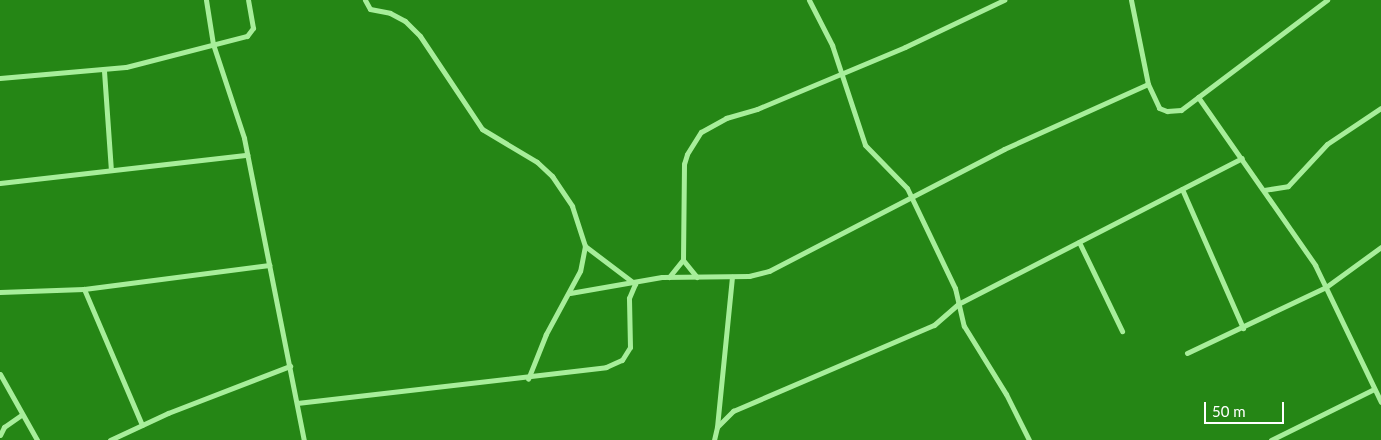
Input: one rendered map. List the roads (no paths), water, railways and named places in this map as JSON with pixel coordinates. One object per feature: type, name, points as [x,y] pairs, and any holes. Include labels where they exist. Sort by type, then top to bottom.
[{"type":"street","points":[[206,0],[213,44],[219,55],[247,155],[304,440]]},
{"type":"street","points":[[0,78],[104,71],[251,34],[248,0]]},
{"type":"street","points":[[365,0],[370,9],[390,13],[405,21],[420,36],[482,129],[537,162],[552,176],[572,206],[585,246],[580,271],[570,293],[546,334],[528,379]]},
{"type":"street","points":[[810,0],[827,33],[865,145],[899,178],[911,196],[955,288],[964,326],[1006,394],[1028,440]]},
{"type":"street","points":[[669,277],[683,260],[684,164],[687,154],[701,132],[726,118],[757,110],[1004,0]]},
{"type":"street","points":[[1131,0],[1148,84],[1159,108],[1167,111],[1181,110],[1327,0]]},
{"type":"street","points":[[104,71],[112,170]]},
{"type":"street","points":[[570,293],[605,285],[635,284],[669,277],[749,276],[779,267],[911,196],[1148,84]]},
{"type":"street","points":[[1198,97],[1264,190],[1326,286],[1381,402]]},
{"type":"street","points":[[1264,190],[1288,186],[1328,144],[1381,108]]},
{"type":"street","points":[[0,183],[247,155]]},
{"type":"street","points":[[717,427],[734,411],[925,329],[958,304],[1242,158]]},
{"type":"street","points":[[1182,189],[1243,328]]},
{"type":"street","points":[[1079,242],[1122,331]]},
{"type":"street","points":[[585,246],[635,284]]},
{"type":"street","points":[[1187,353],[1243,328],[1326,286],[1381,247]]},
{"type":"street","points":[[683,260],[697,277]]},
{"type":"street","points":[[0,292],[84,288],[269,265]]},
{"type":"street","points":[[714,440],[717,427],[732,276]]},
{"type":"street","points":[[297,404],[528,379],[606,367],[622,360],[630,347],[629,298],[635,284]]},
{"type":"street","points":[[84,288],[142,425]]},
{"type":"street","points":[[110,440],[142,425],[290,366]]},
{"type":"street","points":[[0,374],[21,415],[37,440]]},
{"type":"street","points":[[1271,440],[1374,389]]},
{"type":"street","points":[[0,434],[4,427],[21,415]]}]
